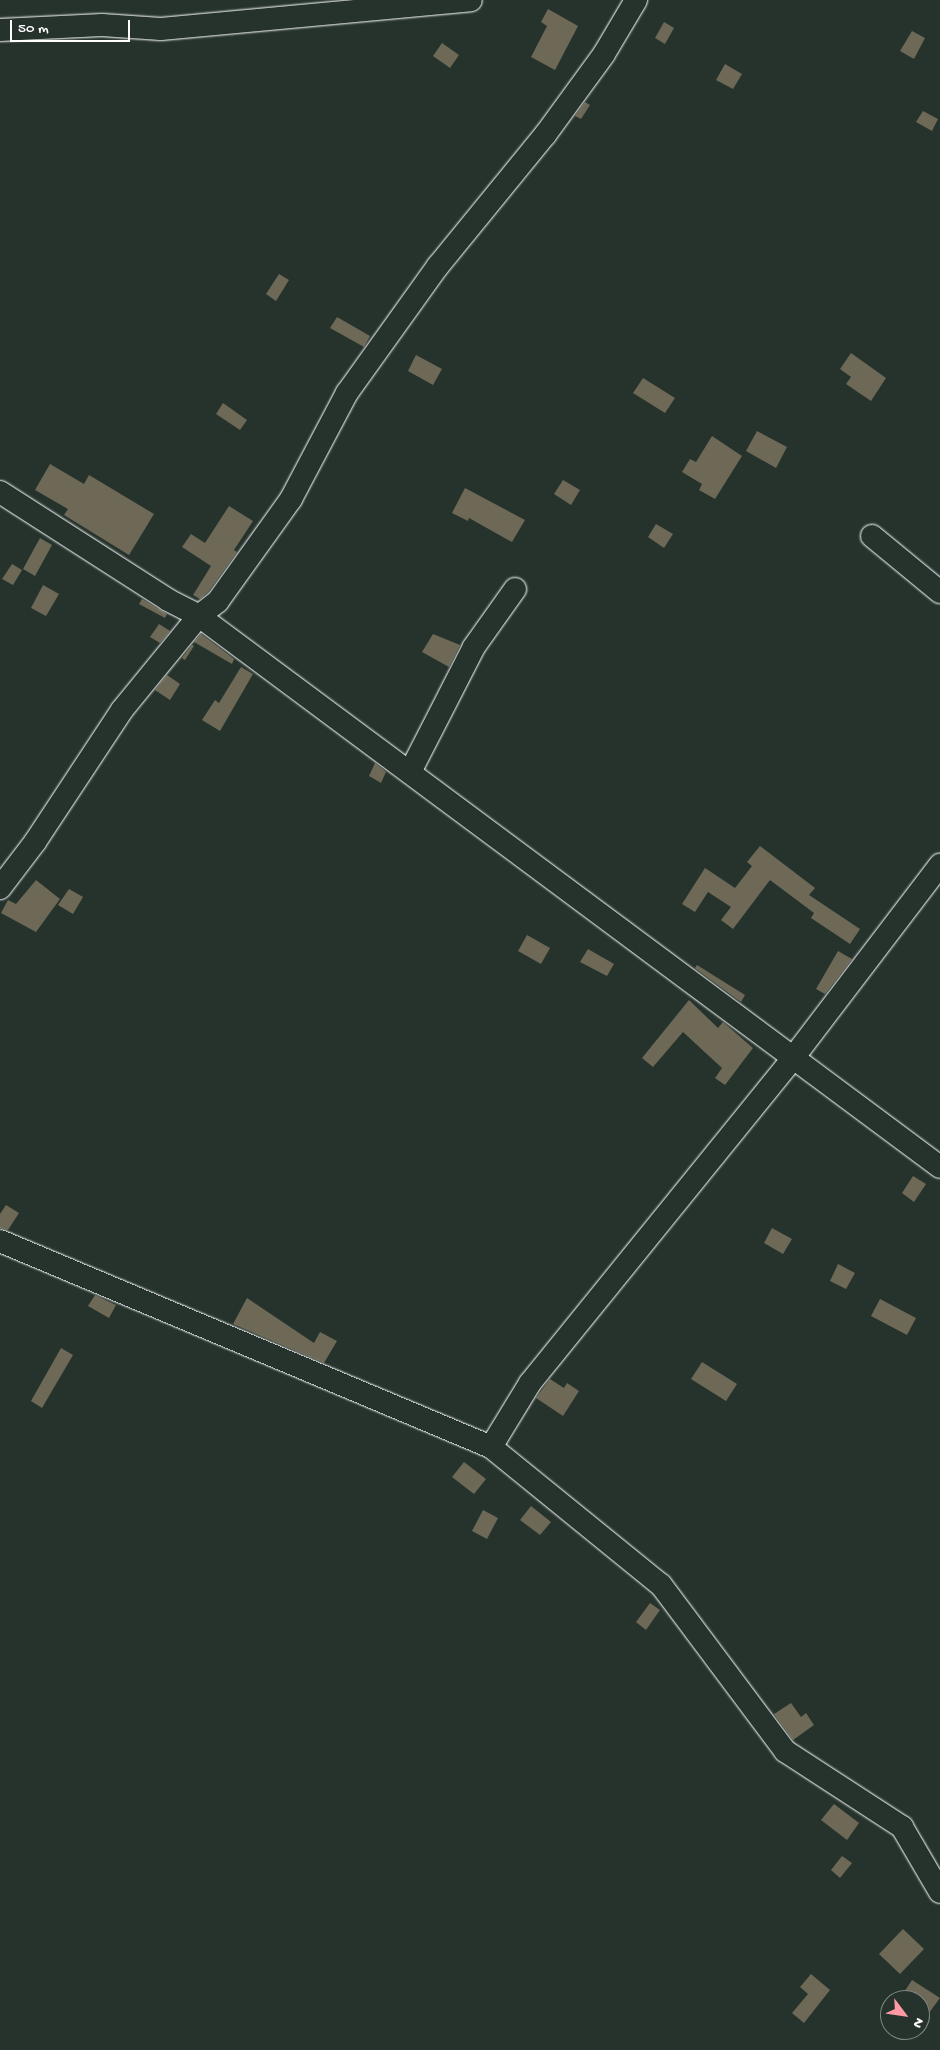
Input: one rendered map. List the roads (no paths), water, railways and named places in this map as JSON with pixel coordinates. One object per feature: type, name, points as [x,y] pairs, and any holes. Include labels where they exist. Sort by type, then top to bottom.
[{"type":"street","points":[[0,30],[102,25],[161,29],[471,0]]},
{"type":"street","points":[[0,888],[35,842],[122,710],[199,616],[218,601],[291,499],[347,394],[438,266],[545,135],[604,54],[636,0]]},
{"type":"street","points":[[0,492],[168,600],[199,616],[940,1167]]},
{"type":"street","points":[[872,536],[940,592]]},
{"type":"street","points":[[410,772],[474,647],[514,589]]},
{"type":"street","points":[[491,1447],[530,1383],[792,1058],[940,865]]},
{"type":"street","points":[[0,1241],[491,1447],[661,1585],[785,1751],[902,1827],[940,1892]]}]
